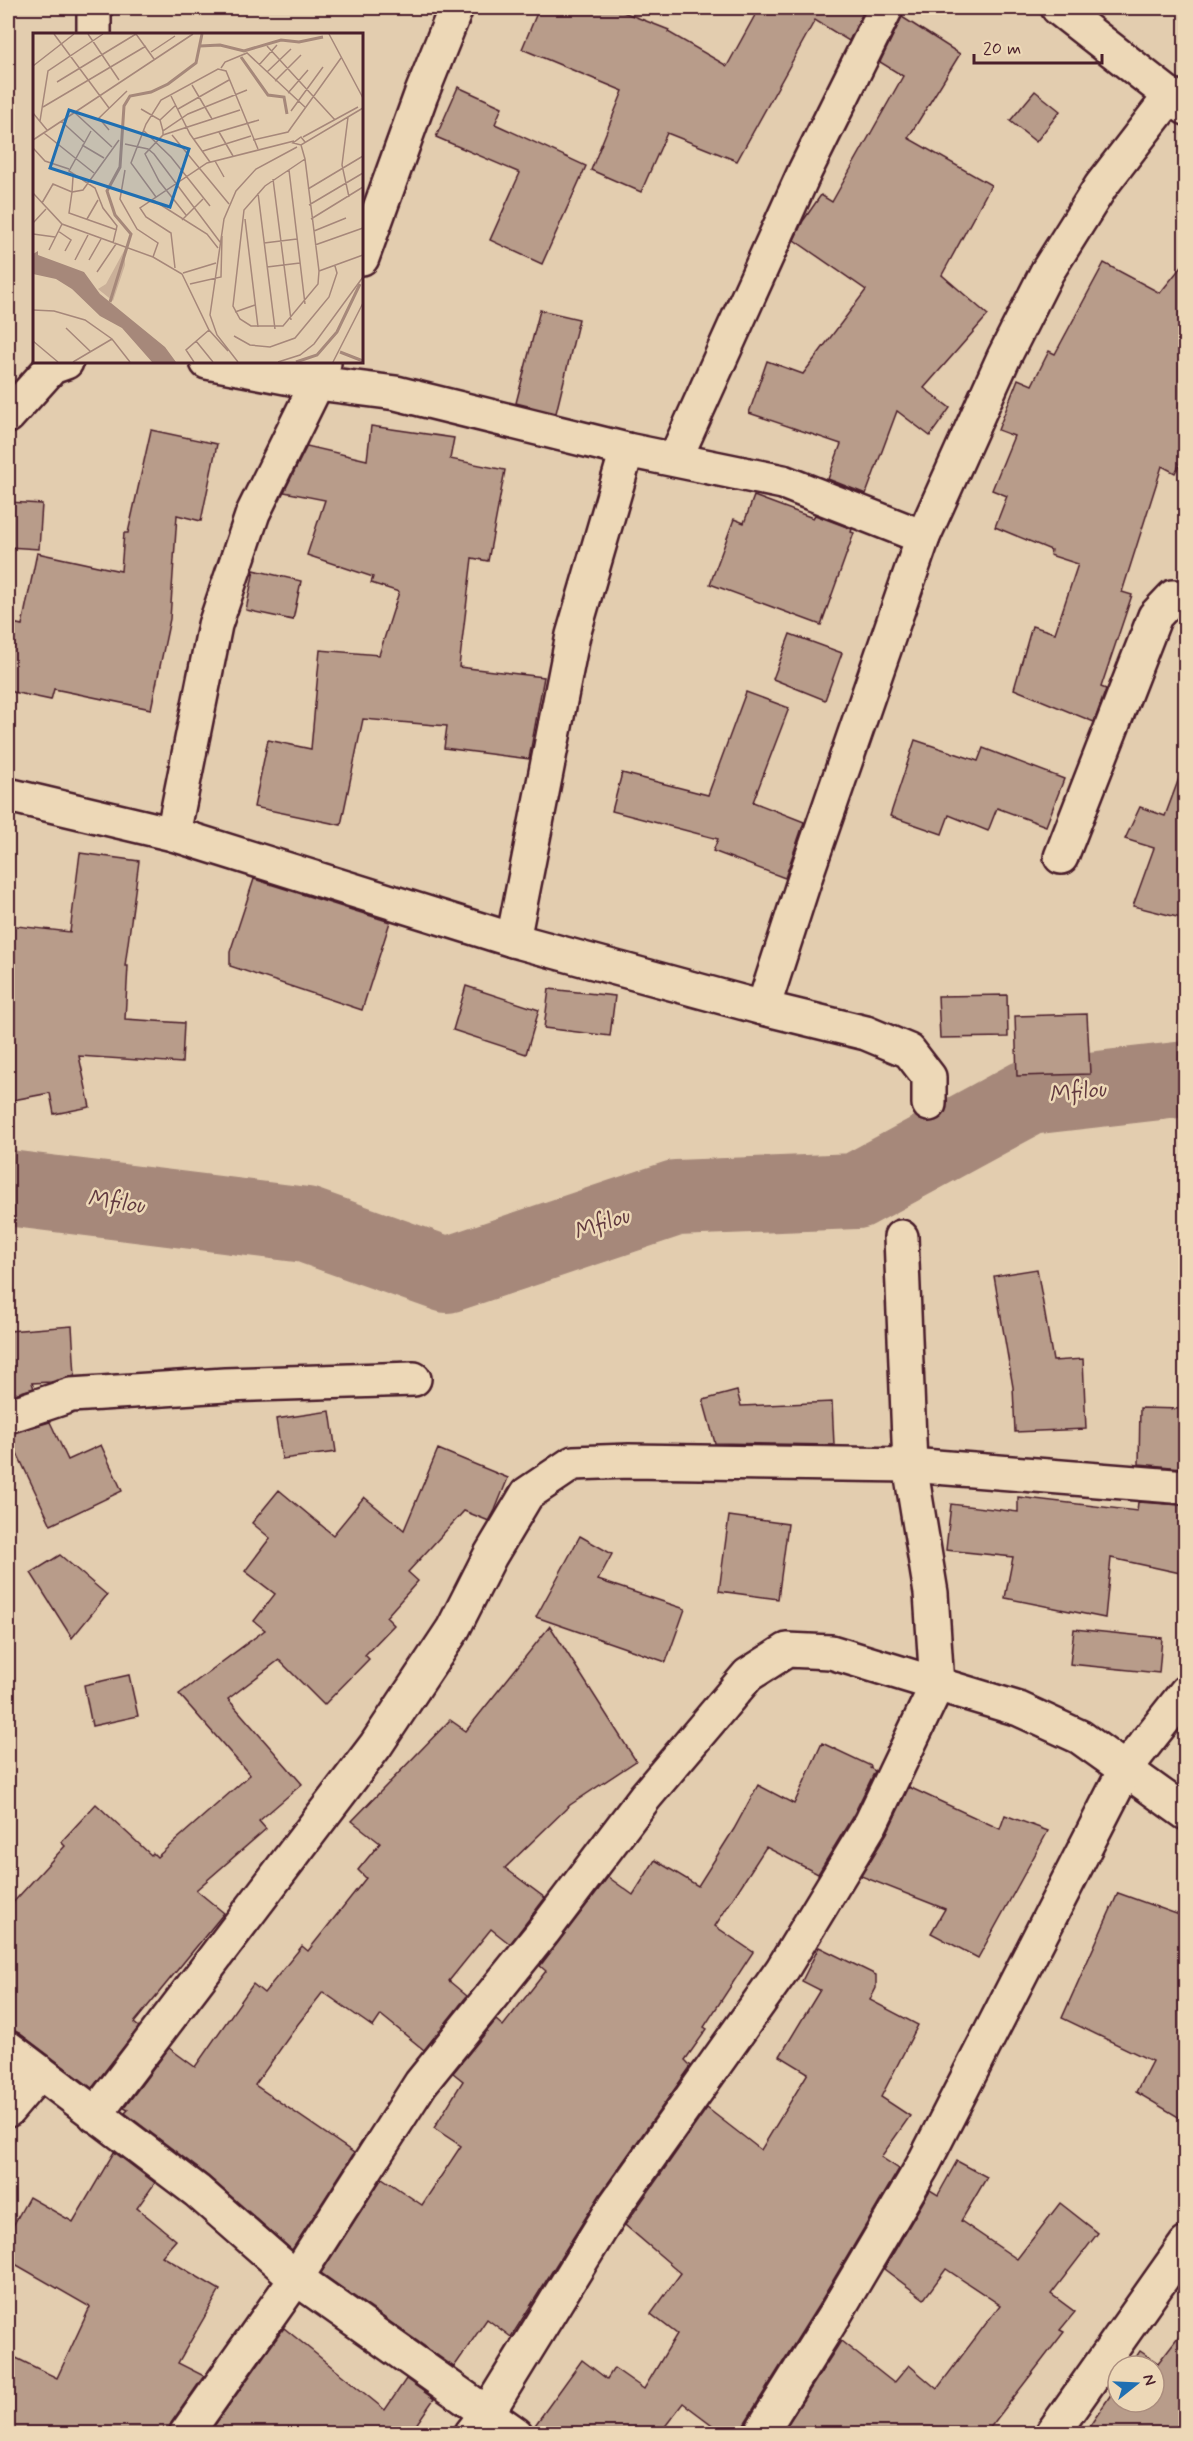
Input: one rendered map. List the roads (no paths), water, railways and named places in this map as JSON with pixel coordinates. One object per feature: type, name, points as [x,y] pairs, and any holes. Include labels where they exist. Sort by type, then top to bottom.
[{"type":"street","points":[[94,8],[94,33]]},
{"type":"street","points":[[363,255],[421,95],[456,8]]},
{"type":"street","points":[[675,459],[805,171],[886,8]]},
{"type":"street","points":[[763,1008],[808,869],[923,537],[1004,357],[1047,272],[1101,186],[1178,102],[1058,8]]},
{"type":"street","points":[[8,416],[52,367],[63,363]]},
{"type":"street","points":[[218,363],[321,372],[396,393],[627,450],[783,482],[923,537]]},
{"type":"street","points":[[173,834],[215,625],[252,513],[321,372]]},
{"type":"street","points":[[513,940],[573,635],[627,450]]},
{"type":"street","points":[[1061,857],[1155,616],[1173,597],[1185,598]]},
{"type":"street","points":[[8,795],[173,834],[513,940],[763,1008],[866,1033],[909,1051],[929,1077],[929,1104]]},
{"type":"street","points":[[480,2423],[616,2205],[782,1970],[872,1823],[937,1684],[931,1593],[910,1465],[901,1238]]},
{"type":"street","points":[[8,1416],[71,1395],[225,1385],[414,1379]]},
{"type":"street","points":[[95,2115],[376,1745],[453,1629],[490,1556],[527,1494],[573,1463],[629,1461],[910,1465],[1185,1487]]},
{"type":"street","points":[[186,2433],[296,2278],[421,2083],[543,1932],[645,1797],[748,1675],[787,1650],[831,1652],[1019,1709],[1080,1737],[1126,1768],[1185,1813]]},
{"type":"street","points":[[760,2433],[834,2316],[922,2167],[1126,1768],[1185,1692]]},
{"type":"street","points":[[8,2048],[197,2191],[296,2278],[480,2423],[516,2433]]},
{"type":"street","points":[[8,2110],[40,2072]]},
{"type":"street","points":[[1052,2433],[1185,2244]]},
{"type":"waterway","name":"Mfilou","points":[[8,1188],[306,1225],[447,1275],[676,1198],[856,1191],[1029,1097],[1186,1079]]}]
